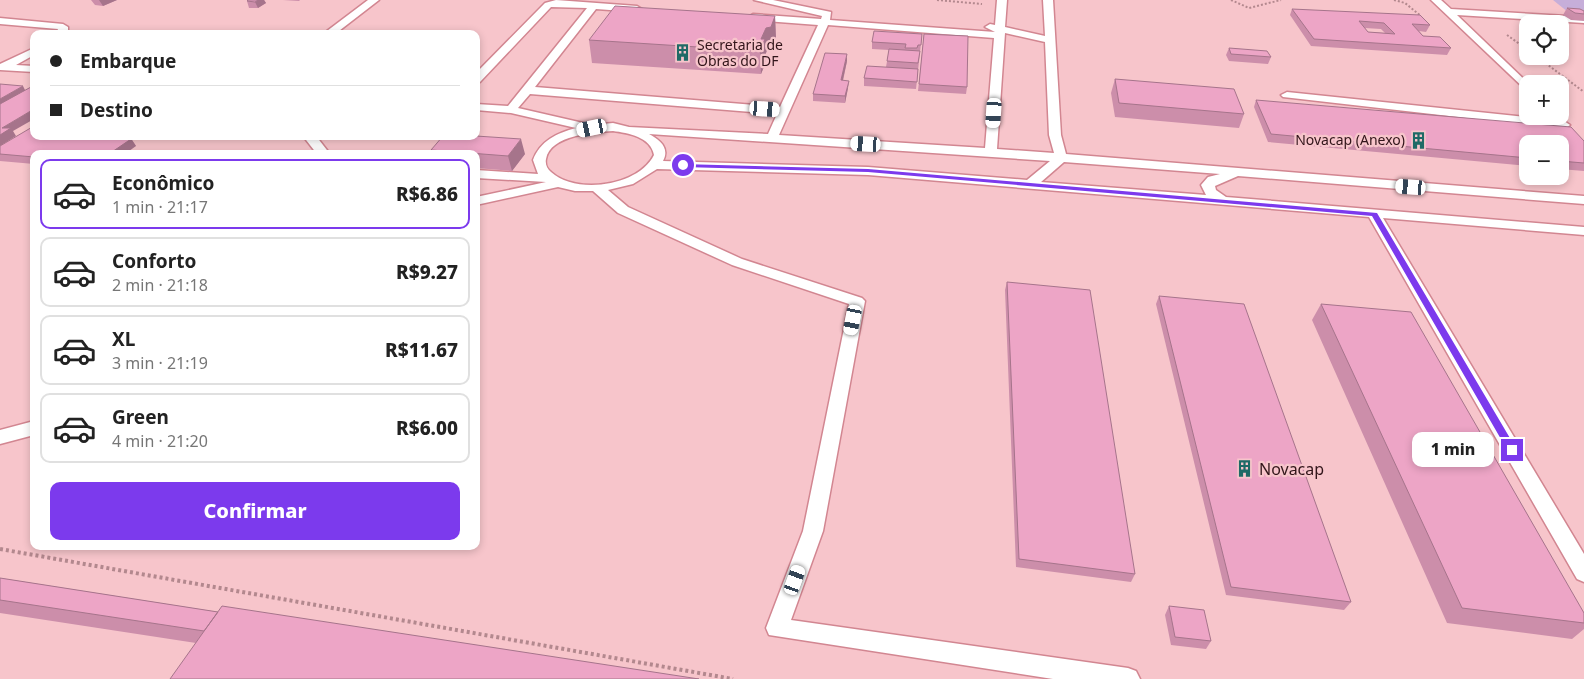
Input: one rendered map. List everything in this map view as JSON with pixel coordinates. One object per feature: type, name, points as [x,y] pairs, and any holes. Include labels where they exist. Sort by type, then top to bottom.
[{"type":"lane","points":[[333,30],[374,0]]},
{"type":"lane","points":[[759,0],[826,18]]},
{"type":"lane","points":[[1048,0],[1055,135],[1061,158]]},
{"type":"lane","points":[[1436,0],[1519,80]]},
{"type":"lane","points":[[480,76],[548,5],[556,3],[652,10]]},
{"type":"lane","points":[[991,152],[1002,3]]},
{"type":"lane","points":[[512,110],[594,5]]},
{"type":"lane","points":[[1448,12],[1584,20]]},
{"type":"lane","points":[[738,16],[826,18],[1001,32],[1050,40]]},
{"type":"lane","points":[[772,138],[826,18]]},
{"type":"lane","points":[[0,21],[52,24],[63,28],[63,30]]},
{"type":"lane","points":[[2,66],[30,53]]},
{"type":"lane","points":[[2,66],[30,69]]},
{"type":"lane","points":[[528,90],[785,110]]},
{"type":"lane","points":[[1287,94],[1519,119]]},
{"type":"lane","points":[[480,107],[512,110],[592,128]]},
{"type":"lane","points":[[553,181],[541,171],[538,162],[541,153],[548,144],[560,137],[592,128],[613,127],[991,152],[1584,200]]},
{"type":"lane","points":[[480,174],[596,187],[631,180],[645,173],[654,165],[659,154],[657,144],[647,135],[633,129]]},
{"type":"lane","points":[[312,140],[321,150]]},
{"type":"lane","points":[[868,170],[868,158],[884,145]]},
{"type":"lane","points":[[1029,185],[1061,158]]},
{"type":"lane","points":[[654,165],[868,170],[1224,202],[1584,231]]},
{"type":"lane","points":[[1224,202],[1210,192],[1208,185],[1213,180],[1239,173]]},
{"type":"lane","points":[[480,200],[553,181]]},
{"type":"lane","points":[[596,187],[623,210],[736,262],[857,301],[813,531],[778,628],[1128,679]]},
{"type":"lane","points":[[1374,214],[1584,573]]},
{"type":"lane","points":[[0,437],[30,429]]},
{"type":"path","points":[[937,0],[1002,3]]},
{"type":"path","points":[[1230,0],[1249,8],[1281,0]]},
{"type":"path","points":[[1548,65],[1584,92]]},
{"type":"path","points":[[0,549],[733,679]]},
{"type":"shaded area","points":[[1553,0],[1584,0],[1584,25]]},
{"type":"building","points":[[615,6],[775,16],[771,27],[766,28],[761,39],[765,39],[760,51],[589,40]]},
{"type":"building","points":[[1567,8],[1580,9],[1584,11],[1584,14],[1575,13]]},
{"type":"building","points":[[1292,9],[1420,15],[1430,25],[1412,24],[1423,36],[1440,37],[1451,48],[1314,39]],"holes":[[[1359,21],[1384,23],[1395,34],[1368,32]]]},
{"type":"building","points":[[874,31],[922,34],[921,45],[918,45],[917,48],[905,48],[906,44],[872,42]]},
{"type":"building","points":[[924,34],[968,36],[967,87],[919,84]]},
{"type":"building","points":[[1229,48],[1267,51],[1271,57],[1231,54]]},
{"type":"building","points":[[889,49],[920,51],[918,63],[887,61]]},
{"type":"building","points":[[825,53],[847,54],[841,80],[849,81],[845,96],[813,94]]},
{"type":"building","points":[[867,66],[918,69],[917,82],[864,78]]},
{"type":"building","points":[[1115,79],[1234,89],[1244,114],[1119,103]]},
{"type":"building","points":[[0,84],[23,86],[0,99]]},
{"type":"building","points":[[30,88],[30,111],[2,128],[11,128],[0,135],[0,104]]},
{"type":"building","name":"Novacap (Anexo)","points":[[1256,100],[1519,123],[1519,125],[1571,127],[1584,141],[1584,163],[1569,162],[1569,135],[1519,135],[1519,157],[1271,134]]},
{"type":"building","points":[[30,128],[30,140],[130,140],[115,150],[30,150],[30,157],[0,154],[0,146]]},
{"type":"building","points":[[480,136],[521,139],[508,156],[480,154],[480,150],[431,150],[440,140],[480,140]]},
{"type":"building","points":[[1007,282],[1090,290],[1135,574],[1019,559]]},
{"type":"building","name":"Novacap","points":[[1159,296],[1244,304],[1351,602],[1231,587]]},
{"type":"building","points":[[1321,304],[1411,312],[1584,613],[1584,623],[1462,608]]},
{"type":"building","points":[[0,578],[218,612],[204,631],[0,600]]},
{"type":"building","points":[[222,606],[699,679],[170,679]]},
{"type":"building","points":[[1169,606],[1204,610],[1211,641],[1175,637]]},
{"type":"place","name":"Secretaria de Obras do DF","points":[[683,53]]},
{"type":"place","name":"Novacap (Anexo)","points":[[1419,140]]},
{"type":"place","name":"Novacap","points":[[1245,469]]},
{"type":"route","points":[[683,165],[868,170],[1374,214],[1512,450]]}]
